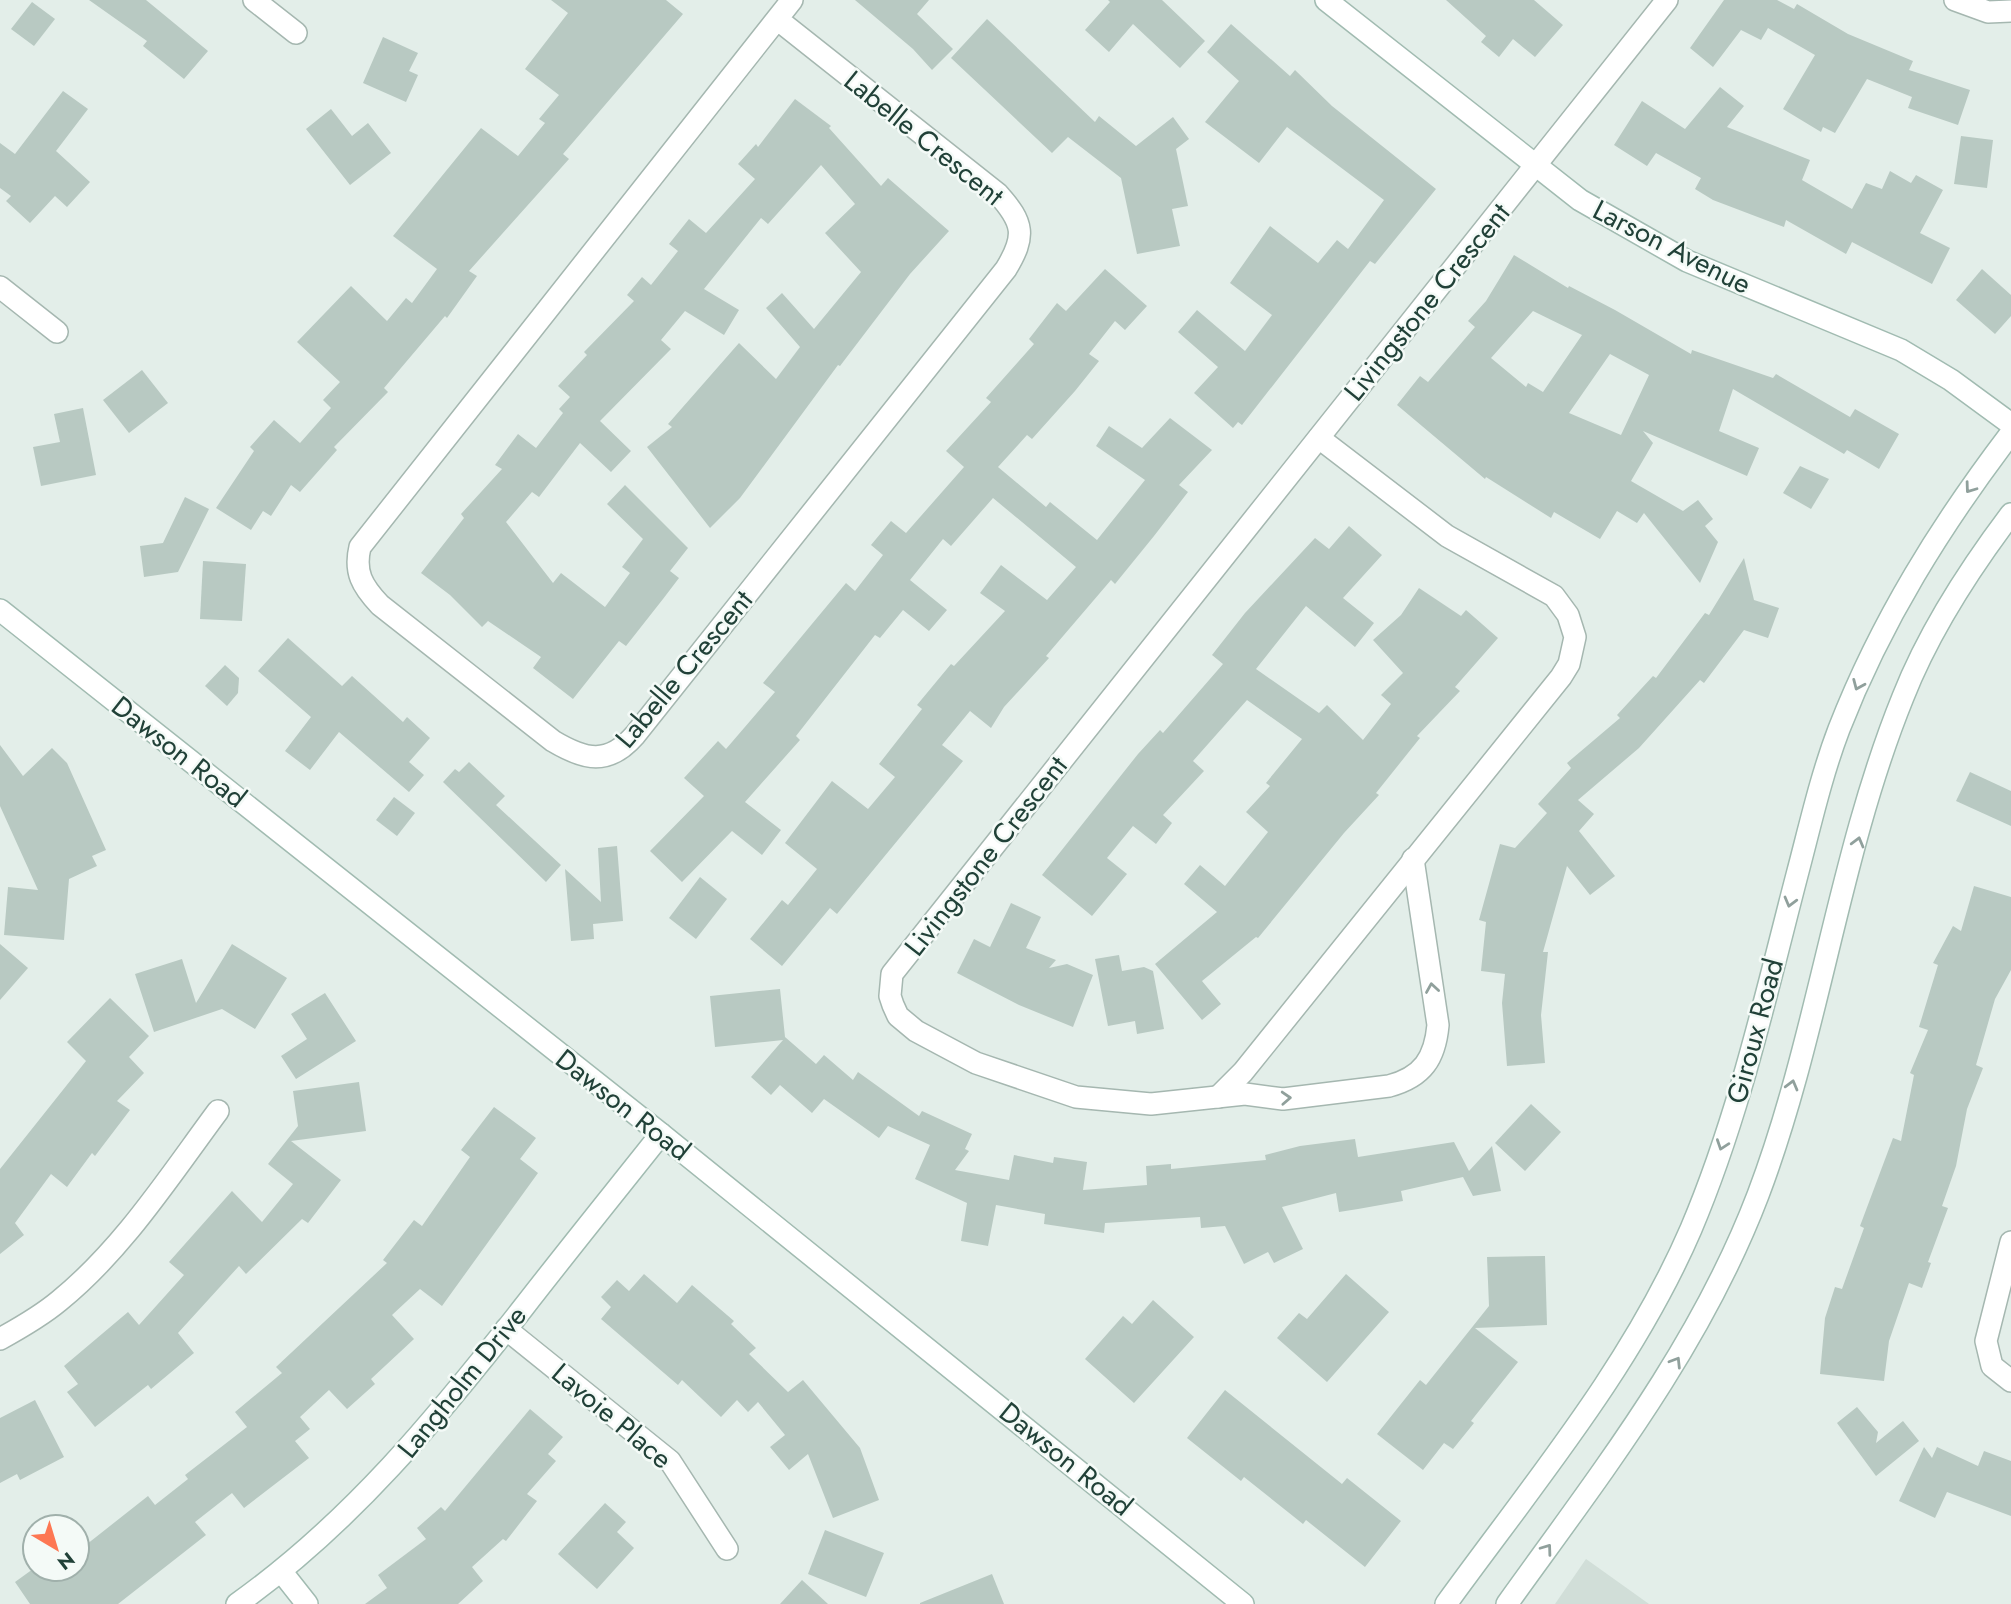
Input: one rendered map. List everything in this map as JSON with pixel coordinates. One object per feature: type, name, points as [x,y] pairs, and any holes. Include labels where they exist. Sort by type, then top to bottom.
[{"type":"street","points":[[254,0],[296,33]]},
{"type":"street","name":"Labelle Crescent","points":[[777,19],[998,194],[1016,217],[1021,240],[1006,269],[635,735],[617,753],[598,758],[584,756],[552,741],[380,605],[361,582],[357,570],[360,547],[792,0]]},
{"type":"street","name":"Larson Avenue","points":[[1326,0],[1580,200],[1652,243],[1725,277],[1860,330],[1902,350],[1942,374],[2011,424]]},
{"type":"street","name":"Livingstone Crescent","points":[[1412,859],[1438,1025],[1436,1042],[1425,1068],[1402,1083],[1283,1099],[1245,1094],[1152,1104],[1076,1097],[976,1063],[905,1024],[892,1005],[892,974],[1667,0]]},
{"type":"street","points":[[1955,0],[1988,12],[2011,11]]},
{"type":"street","points":[[0,287],[57,332]]},
{"type":"street","name":"Giroux Road","points":[[1446,1604],[1600,1392],[1674,1266],[1712,1177],[1735,1105],[1818,794],[1839,730],[1884,630],[1921,560],[2011,433]]},
{"type":"street","points":[[1218,1097],[1243,1072],[1561,677],[1573,650],[1574,626],[1553,596],[1433,527],[1319,438]]},
{"type":"street","name":"Giroux Road","points":[[1507,1604],[1641,1418],[1698,1326],[1737,1247],[1777,1137],[1890,730],[1930,636],[2011,514]]},
{"type":"street","name":"Dawson Road","points":[[0,610],[661,1134],[1243,1604]]},
{"type":"street","points":[[0,1339],[57,1304],[103,1260],[130,1230],[218,1111]]},
{"type":"street","name":"Langholm Drive","points":[[237,1604],[328,1532],[398,1461],[661,1134]]},
{"type":"street","points":[[2011,1242],[1986,1341],[1992,1366],[2011,1381]]},
{"type":"street","name":"Lavoie Place","points":[[506,1329],[670,1461],[726,1549]]},
{"type":"street","points":[[281,1571],[307,1604]]},
{"type":"shaded area","points":[[1586,1559],[1649,1604],[1555,1604]]},
{"type":"building","points":[[89,0],[146,0],[208,51],[184,79],[143,46],[147,41]]},
{"type":"building","points":[[551,0],[666,0],[683,14],[563,154],[569,159],[469,271],[477,276],[447,318],[445,316],[384,388],[388,392],[334,447],[337,450],[300,492],[291,485],[271,516],[263,511],[251,530],[216,508],[254,451],[250,447],[274,420],[300,443],[331,408],[323,400],[340,382],[297,342],[351,286],[387,321],[406,298],[412,303],[437,269],[393,236],[481,128],[518,156],[545,123],[539,119],[559,95],[525,69],[568,13]]},
{"type":"building","points":[[855,0],[929,0],[917,14],[953,49],[932,70],[913,49]]},
{"type":"building","points":[[1108,0],[1162,0],[1205,41],[1180,68],[1133,24],[1109,52],[1085,30],[1110,2]]},
{"type":"building","points":[[1446,0],[1534,0],[1563,25],[1535,57],[1513,39],[1499,57],[1481,42],[1486,36]]},
{"type":"building","points":[[1724,0],[1777,0],[1794,9],[1797,4],[1848,34],[1913,61],[1909,70],[1970,90],[1958,125],[1908,108],[1912,97],[1867,79],[1835,133],[1823,127],[1821,132],[1783,109],[1815,55],[1768,28],[1761,40],[1741,30],[1713,67],[1690,48]]},
{"type":"building","points":[[32,2],[55,19],[34,46],[11,29]]},
{"type":"building","points":[[987,19],[1095,122],[1099,116],[1136,146],[1173,117],[1189,139],[1176,149],[1188,206],[1172,209],[1180,246],[1137,254],[1121,178],[1068,137],[1052,153],[951,58]]},
{"type":"building","points":[[1231,24],[1290,76],[1295,70],[1332,106],[1436,189],[1375,264],[1370,261],[1242,425],[1238,422],[1233,428],[1194,393],[1218,367],[1178,332],[1197,310],[1245,351],[1272,315],[1230,283],[1270,226],[1318,263],[1337,240],[1348,249],[1384,200],[1287,127],[1259,163],[1205,122],[1239,81],[1207,52]]},
{"type":"building","points":[[383,37],[418,53],[409,71],[418,75],[406,102],[363,83]]},
{"type":"building","points":[[1720,87],[1744,106],[1727,127],[1810,160],[1802,180],[1852,209],[1866,183],[1882,189],[1890,171],[1911,183],[1916,175],[1943,190],[1920,233],[1950,248],[1932,284],[1852,242],[1846,254],[1786,220],[1784,227],[1713,200],[1695,189],[1701,178],[1656,153],[1647,166],[1614,145],[1642,101],[1685,129]]},
{"type":"building","points":[[63,91],[88,109],[56,151],[90,182],[67,207],[55,196],[30,223],[6,201],[11,196],[0,188],[0,143],[15,154]]},
{"type":"building","points":[[795,99],[831,126],[829,128],[881,186],[888,178],[949,231],[910,274],[840,366],[838,365],[740,498],[710,528],[647,447],[672,427],[668,424],[739,343],[776,379],[800,347],[766,308],[782,293],[814,329],[861,272],[825,233],[855,204],[821,165],[768,224],[761,218],[704,289],[739,310],[724,335],[685,311],[661,340],[671,349],[600,421],[631,451],[611,472],[580,443],[539,497],[532,492],[506,522],[553,583],[561,573],[605,607],[630,573],[622,567],[643,539],[607,504],[625,485],[688,548],[670,571],[679,578],[626,646],[619,641],[573,699],[533,668],[541,657],[488,621],[482,627],[450,595],[421,573],[464,518],[461,514],[502,469],[495,465],[518,434],[536,448],[563,413],[559,409],[570,397],[558,386],[587,355],[584,352],[634,301],[627,295],[642,277],[651,285],[678,251],[669,244],[689,219],[706,233],[755,179],[738,164],[756,144],[758,147]]},
{"type":"building","points":[[331,109],[352,136],[368,123],[391,153],[350,185],[306,129]]},
{"type":"building","points":[[1961,136],[1993,140],[1987,188],[1954,184]]},
{"type":"building","points":[[1514,255],[1568,288],[1569,286],[1615,310],[1691,354],[1692,350],[1773,378],[1776,374],[1850,417],[1855,409],[1899,434],[1879,469],[1847,450],[1844,454],[1733,389],[1719,431],[1759,448],[1747,476],[1643,431],[1653,443],[1631,481],[1683,511],[1698,500],[1713,519],[1705,526],[1718,542],[1700,583],[1644,513],[1637,523],[1617,511],[1600,539],[1554,512],[1551,518],[1486,477],[1485,479],[1397,405],[1420,376],[1428,382],[1475,327],[1468,321],[1486,301]],"holes":[[[1533,311],[1582,335],[1543,392],[1528,383],[1526,387],[1491,358]],[[1610,354],[1649,375],[1621,435],[1569,413]]]},
{"type":"building","points":[[1105,269],[1147,306],[1125,330],[1115,321],[1089,354],[1099,361],[1075,391],[1032,439],[1027,435],[998,467],[1046,507],[1050,502],[1097,540],[1145,480],[1096,446],[1109,426],[1142,448],[1170,418],[1212,450],[1179,485],[1188,492],[1154,536],[1115,584],[1111,580],[1046,656],[1049,658],[1004,707],[991,728],[970,711],[942,745],[963,761],[837,914],[830,908],[782,966],[750,939],[782,900],[788,905],[817,869],[785,843],[832,781],[868,809],[895,777],[879,764],[922,709],[917,705],[951,664],[954,666],[1005,611],[980,593],[1001,565],[1047,600],[1076,567],[993,498],[951,546],[943,539],[910,580],[947,610],[929,631],[903,610],[880,638],[875,635],[796,736],[800,740],[745,802],[781,830],[762,855],[732,831],[682,882],[650,851],[704,796],[684,778],[718,741],[726,749],[775,692],[763,683],[846,583],[855,591],[883,555],[871,545],[891,521],[906,533],[964,467],[946,451],[991,402],[986,398],[1034,344],[1029,339],[1057,303],[1066,311]]},
{"type":"building","points":[[1982,269],[2011,295],[2011,316],[1995,334],[1956,300]]},
{"type":"building","points":[[142,370],[168,403],[129,433],[103,400]]},
{"type":"building","points":[[83,408],[96,475],[41,486],[33,447],[60,442],[54,414]]},
{"type":"building","points":[[1800,466],[1829,479],[1811,509],[1783,493]]},
{"type":"building","points":[[185,497],[209,509],[178,572],[144,577],[140,546],[163,543]]},
{"type":"building","points":[[1349,526],[1382,555],[1343,598],[1374,623],[1355,647],[1306,606],[1256,669],[1319,713],[1327,705],[1363,740],[1391,704],[1381,695],[1403,673],[1373,640],[1401,615],[1419,588],[1461,616],[1466,610],[1498,638],[1455,687],[1460,691],[1417,736],[1420,738],[1376,793],[1379,795],[1344,833],[1258,938],[1202,981],[1221,1004],[1202,1020],[1155,964],[1217,912],[1184,884],[1200,865],[1225,886],[1268,832],[1246,812],[1270,786],[1266,783],[1302,739],[1247,700],[1193,761],[1204,771],[1163,815],[1172,823],[1156,844],[1133,826],[1107,858],[1127,874],[1092,916],[1042,875],[1138,754],[1160,730],[1163,733],[1223,664],[1212,655],[1245,613],[1315,538],[1329,549]]},
{"type":"building","points":[[1744,558],[1754,600],[1779,608],[1768,638],[1744,630],[1704,683],[1700,680],[1639,748],[1578,800],[1594,814],[1579,831],[1615,876],[1590,895],[1567,866],[1543,952],[1548,952],[1541,1015],[1545,1063],[1507,1066],[1502,1003],[1505,974],[1481,971],[1486,922],[1479,920],[1500,844],[1515,848],[1547,813],[1538,804],[1571,768],[1567,763],[1620,718],[1617,715],[1653,676],[1656,678],[1705,613],[1709,615]]},
{"type":"building","points":[[203,561],[246,564],[242,621],[200,619]]},
{"type":"building","points":[[288,638],[342,686],[352,676],[403,722],[407,717],[430,738],[409,762],[424,775],[409,792],[339,732],[310,770],[285,751],[311,717],[258,671]]},
{"type":"building","points":[[225,665],[239,678],[238,693],[227,706],[205,686]]},
{"type":"building","points":[[0,745],[23,776],[52,748],[67,763],[106,850],[92,856],[97,866],[69,879],[64,940],[4,935],[8,887],[38,890],[0,806]]},
{"type":"building","points":[[469,762],[505,796],[496,805],[561,865],[546,882],[443,782],[455,769],[459,772]]},
{"type":"building","points":[[1970,772],[2011,791],[2011,826],[1956,801]]},
{"type":"building","points":[[394,797],[415,813],[397,836],[376,820]]},
{"type":"building","points":[[617,846],[623,921],[593,924],[594,939],[571,941],[565,869],[601,902],[598,848]]},
{"type":"building","points":[[700,877],[727,899],[696,939],[669,918]]},
{"type":"building","points":[[1974,886],[2011,897],[2011,970],[1995,999],[1976,1065],[1983,1068],[1967,1109],[1956,1166],[1942,1206],[1948,1208],[1928,1262],[1931,1263],[1922,1288],[1909,1283],[1889,1341],[1884,1381],[1820,1374],[1825,1318],[1835,1287],[1842,1289],[1864,1228],[1860,1226],[1893,1138],[1901,1141],[1914,1075],[1910,1073],[1928,1030],[1919,1027],[1938,965],[1933,963],[1953,926],[1961,931]]},
{"type":"building","points":[[1011,903],[1041,917],[1026,948],[1056,960],[1049,968],[1067,964],[1093,975],[1073,1027],[1019,1005],[957,973],[974,939],[990,947]]},
{"type":"building","points":[[0,944],[28,968],[0,1000]]},
{"type":"building","points":[[232,944],[287,978],[255,1029],[222,1009],[154,1032],[135,974],[182,959],[196,1003]]},
{"type":"building","points":[[1119,955],[1122,971],[1144,967],[1153,971],[1164,1029],[1137,1034],[1135,1021],[1108,1026],[1095,959]]},
{"type":"building","points":[[780,989],[785,1037],[816,1064],[824,1055],[853,1080],[858,1072],[919,1116],[922,1111],[972,1134],[965,1149],[969,1151],[955,1170],[1009,1180],[1014,1155],[1053,1163],[1054,1157],[1087,1162],[1083,1190],[1147,1185],[1146,1166],[1171,1164],[1171,1169],[1266,1160],[1265,1155],[1300,1146],[1355,1139],[1358,1157],[1454,1142],[1469,1171],[1492,1146],[1501,1191],[1473,1196],[1463,1177],[1401,1191],[1403,1201],[1358,1209],[1339,1212],[1336,1193],[1282,1207],[1303,1249],[1274,1263],[1268,1252],[1244,1264],[1225,1226],[1201,1228],[1200,1217],[1105,1223],[1104,1233],[1044,1224],[1045,1214],[996,1205],[988,1246],[961,1241],[967,1203],[915,1179],[930,1145],[888,1126],[879,1138],[824,1099],[812,1113],[780,1085],[771,1095],[751,1077],[783,1040],[715,1047],[710,996]]},
{"type":"building","points":[[325,993],[356,1041],[296,1079],[281,1056],[307,1039],[291,1014]]},
{"type":"building","points":[[110,998],[149,1036],[129,1057],[144,1073],[117,1101],[130,1110],[95,1156],[92,1153],[67,1187],[51,1174],[15,1223],[24,1235],[0,1254],[0,1169],[86,1061],[67,1042]]},
{"type":"building","points":[[359,1082],[366,1131],[291,1141],[341,1180],[308,1223],[302,1219],[246,1274],[239,1266],[178,1333],[194,1353],[151,1389],[148,1385],[95,1427],[67,1392],[78,1384],[64,1366],[128,1312],[139,1325],[184,1275],[169,1262],[232,1191],[262,1222],[293,1184],[268,1164],[298,1126],[293,1091]]},
{"type":"building","points":[[1531,1104],[1561,1132],[1525,1171],[1495,1143]]},
{"type":"building","points":[[494,1107],[536,1138],[520,1159],[538,1173],[442,1306],[420,1289],[392,1315],[414,1339],[371,1379],[375,1384],[347,1409],[329,1390],[300,1417],[310,1429],[295,1441],[309,1458],[244,1508],[232,1493],[195,1522],[206,1535],[118,1604],[30,1604],[15,1582],[21,1578],[21,1583],[91,1583],[91,1541],[148,1496],[155,1505],[188,1479],[185,1475],[247,1427],[235,1412],[282,1373],[276,1367],[387,1263],[383,1260],[414,1220],[422,1226],[470,1157],[461,1150]]},
{"type":"building","points":[[1545,1256],[1547,1325],[1475,1328],[1518,1362],[1471,1421],[1474,1423],[1453,1449],[1444,1443],[1423,1470],[1377,1434],[1420,1380],[1426,1385],[1489,1306],[1487,1257]]},
{"type":"building","points":[[644,1274],[677,1303],[692,1285],[734,1321],[731,1324],[756,1348],[749,1354],[788,1392],[803,1380],[860,1448],[879,1500],[833,1518],[808,1454],[789,1470],[770,1447],[785,1435],[758,1402],[748,1412],[737,1400],[721,1417],[682,1380],[678,1385],[601,1319],[611,1307],[601,1297],[617,1280],[629,1291]]},
{"type":"building","points":[[1346,1274],[1389,1312],[1327,1382],[1277,1338],[1299,1313],[1307,1319]]},
{"type":"building","points":[[1153,1300],[1194,1337],[1134,1403],[1085,1359],[1123,1316],[1132,1324]]},
{"type":"building","points":[[1225,1390],[1342,1484],[1347,1478],[1401,1521],[1365,1567],[1306,1520],[1303,1524],[1244,1477],[1241,1481],[1187,1438]]},
{"type":"building","points":[[35,1400],[64,1457],[20,1480],[17,1474],[0,1483],[0,1418]]},
{"type":"building","points":[[1857,1407],[1878,1432],[1876,1443],[1903,1421],[1919,1441],[1876,1476],[1837,1423]]},
{"type":"building","points":[[530,1409],[563,1437],[548,1454],[556,1461],[527,1494],[537,1501],[506,1541],[503,1539],[472,1567],[483,1581],[458,1604],[365,1604],[387,1588],[378,1575],[426,1539],[417,1528],[441,1507],[445,1511]]},
{"type":"building","points":[[1924,1447],[1932,1458],[1937,1447],[1978,1466],[1984,1451],[2011,1461],[2011,1516],[1947,1492],[1935,1518],[1899,1501]]},
{"type":"building","points":[[605,1503],[626,1522],[617,1532],[634,1548],[597,1589],[558,1554]]},
{"type":"building","points":[[825,1530],[884,1553],[866,1597],[808,1574]]},
{"type":"building","points":[[992,1574],[1004,1604],[920,1604],[920,1603]]},
{"type":"building","points":[[802,1580],[828,1604],[780,1604]]}]
